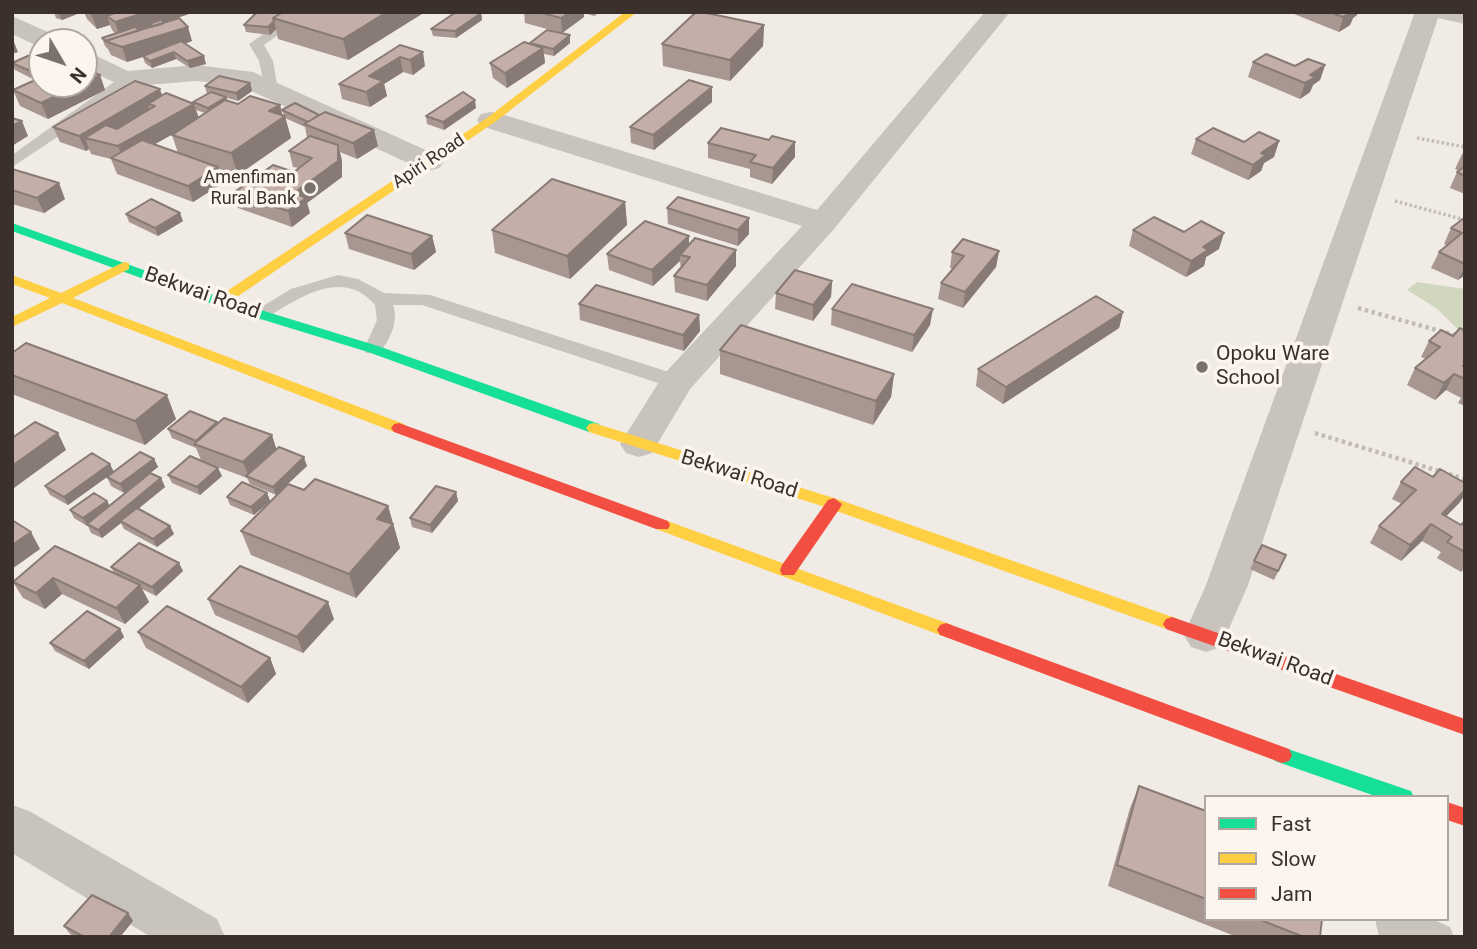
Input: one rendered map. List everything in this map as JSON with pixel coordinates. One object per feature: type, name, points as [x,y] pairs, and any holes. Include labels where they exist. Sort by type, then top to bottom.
[{"type":"main road","name":"Apiri Road","points":[[220,302],[491,120],[632,12]]},
{"type":"main road","name":"Bekwai Road","points":[[12,227],[220,302],[373,349],[639,444],[834,504],[1465,727]]},
{"type":"main road","points":[[12,323],[124,266]]},
{"type":"main road","points":[[12,279],[163,335],[302,392],[1325,771],[1398,795]]},
{"type":"main road","points":[[788,570],[834,504]]},
{"type":"street","points":[[639,444],[677,382],[823,222],[998,12]]},
{"type":"street","points":[[1206,635],[1227,585],[1427,12]]},
{"type":"street","points":[[1445,12],[1465,17]]},
{"type":"street","points":[[12,24],[28,32]]},
{"type":"street","points":[[98,65],[124,79],[196,73],[244,78],[429,162]]},
{"type":"street","points":[[491,120],[823,222]]},
{"type":"street","points":[[12,827],[200,937]]},
{"type":"lane","points":[[271,90],[266,61],[256,44],[303,12]]},
{"type":"lane","points":[[12,162],[72,121],[124,79]]},
{"type":"lane","points":[[259,314],[303,288],[343,279],[375,292],[386,309],[386,329],[373,349]]},
{"type":"lane","points":[[380,299],[424,299],[677,382]]},
{"type":"lane","points":[[1325,771],[1337,795]]},
{"type":"lane","points":[[1405,921],[1440,937]]},
{"type":"path","points":[[1386,133],[1465,146]]},
{"type":"path","points":[[1364,194],[1465,220]]},
{"type":"path","points":[[1327,300],[1454,332],[1465,338]]},
{"type":"path","points":[[1284,424],[1465,479]]},
{"type":"green space","points":[[1417,282],[1465,289],[1465,336],[1436,308],[1407,290]]},
{"type":"building","points":[[117,12],[147,12],[115,22],[107,16]]},
{"type":"building","points":[[257,12],[283,12],[273,18],[274,21],[268,27],[244,25]]},
{"type":"building","points":[[283,12],[387,12],[343,39],[273,18]]},
{"type":"building","points":[[456,12],[481,13],[455,31],[431,29]]},
{"type":"building","points":[[538,12],[570,12],[561,18]]},
{"type":"building","points":[[696,12],[764,25],[730,60],[662,44]]},
{"type":"building","points":[[1330,12],[1353,12],[1343,17]]},
{"type":"building","points":[[179,18],[188,27],[122,47],[105,41]]},
{"type":"building","points":[[163,19],[162,24],[151,27],[152,23]]},
{"type":"building","points":[[135,27],[139,30],[106,41],[102,38]]},
{"type":"building","points":[[547,30],[570,35],[553,49],[530,43]]},
{"type":"building","points":[[181,41],[204,56],[187,61],[174,52],[150,61],[143,56]]},
{"type":"building","points":[[524,42],[543,48],[505,73],[490,63]]},
{"type":"building","points":[[400,45],[423,52],[410,60],[400,57],[369,76],[383,81],[366,92],[339,84]]},
{"type":"building","points":[[1266,54],[1295,66],[1308,59],[1325,65],[1310,75],[1316,77],[1305,83],[1253,62]]},
{"type":"building","points":[[28,56],[28,70],[12,63]]},
{"type":"building","points":[[219,76],[250,83],[236,93],[205,86]]},
{"type":"building","points":[[689,80],[712,87],[653,135],[630,127]]},
{"type":"building","points":[[135,81],[160,89],[79,136],[53,127]]},
{"type":"building","points":[[28,83],[28,97],[13,90]]},
{"type":"building","points":[[211,92],[226,97],[208,108],[193,102]]},
{"type":"building","points":[[463,92],[475,100],[443,122],[426,116]]},
{"type":"building","points":[[166,93],[194,104],[118,146],[85,138],[106,125],[117,129],[155,106],[148,104]]},
{"type":"building","points":[[250,96],[280,105],[269,111],[285,116],[231,153],[172,135],[225,100],[238,104]]},
{"type":"building","points":[[30,98],[52,98],[41,103]]},
{"type":"building","points":[[295,103],[319,115],[308,122],[282,110]]},
{"type":"building","points":[[325,112],[374,130],[353,143],[304,124]]},
{"type":"building","points":[[12,118],[22,121],[12,126]]},
{"type":"building","points":[[721,128],[769,140],[772,136],[795,142],[773,168],[750,162],[756,155],[708,143]]},
{"type":"building","points":[[1213,128],[1244,142],[1259,132],[1279,141],[1261,153],[1266,155],[1253,165],[1196,139]]},
{"type":"building","points":[[310,136],[338,145],[338,161],[294,193],[306,198],[288,211],[233,193],[273,165],[294,172],[312,158],[289,151]]},
{"type":"building","points":[[142,140],[218,167],[188,186],[111,158]]},
{"type":"building","points":[[1465,166],[1465,176],[1457,172]]},
{"type":"building","points":[[12,169],[59,183],[37,198],[12,190]]},
{"type":"building","points":[[552,179],[625,202],[567,256],[492,230]]},
{"type":"building","points":[[678,197],[749,218],[738,230],[667,208]]},
{"type":"building","points":[[151,199],[180,213],[155,228],[126,214]]},
{"type":"building","points":[[367,215],[432,236],[411,254],[345,233]]},
{"type":"building","points":[[1154,217],[1184,232],[1201,221],[1224,233],[1203,247],[1208,250],[1191,261],[1133,230]]},
{"type":"building","points":[[1464,218],[1465,264],[1439,252],[1462,233],[1451,228]]},
{"type":"building","points":[[645,221],[689,236],[652,270],[607,254]]},
{"type":"building","points":[[695,238],[736,250],[707,285],[674,276],[690,257],[680,255]]},
{"type":"building","points":[[963,239],[999,251],[965,292],[941,283],[964,256],[952,252]]},
{"type":"building","points":[[795,270],[832,281],[813,305],[776,293]]},
{"type":"building","points":[[852,284],[933,309],[914,335],[832,309]]},
{"type":"building","points":[[596,285],[699,315],[683,335],[579,304]]},
{"type":"building","points":[[1096,296],[1123,312],[1006,387],[978,369]]},
{"type":"building","points":[[741,325],[894,374],[876,401],[720,350]]},
{"type":"building","points":[[1460,328],[1465,331],[1465,379],[1454,374],[1444,383],[1415,368],[1440,347],[1429,341],[1441,330],[1453,336]]},
{"type":"building","points":[[26,343],[167,395],[135,421],[12,375],[12,353]]},
{"type":"building","points":[[190,411],[217,422],[196,441],[168,429]]},
{"type":"building","points":[[224,418],[272,435],[243,462],[194,444]]},
{"type":"building","points":[[35,422],[58,433],[12,466],[12,438]]},
{"type":"building","points":[[279,447],[304,457],[273,487],[246,476]]},
{"type":"building","points":[[140,452],[154,459],[120,484],[107,477]]},
{"type":"building","points":[[92,453],[110,464],[64,497],[45,486]]},
{"type":"building","points":[[190,456],[218,468],[197,487],[168,475]]},
{"type":"building","points":[[1415,467],[1433,477],[1440,469],[1465,483],[1465,490],[1442,514],[1461,525],[1465,521],[1465,552],[1447,542],[1452,537],[1431,524],[1410,545],[1379,526],[1416,490],[1401,482]]},
{"type":"building","points":[[150,473],[161,478],[98,530],[87,524]]},
{"type":"building","points":[[315,479],[388,506],[377,519],[393,524],[349,574],[241,531],[288,484],[304,490]]},
{"type":"building","points":[[242,482],[267,493],[251,507],[227,497]]},
{"type":"building","points":[[436,486],[456,492],[430,525],[410,518]]},
{"type":"building","points":[[94,493],[107,501],[83,518],[70,510]]},
{"type":"building","points":[[137,508],[170,526],[153,539],[120,521]]},
{"type":"building","points":[[12,520],[31,532],[12,545]]},
{"type":"building","points":[[139,543],[179,563],[152,587],[111,567]]},
{"type":"building","points":[[1262,545],[1286,555],[1278,571],[1254,561]]},
{"type":"building","points":[[55,546],[140,585],[116,608],[53,578],[36,593],[13,582]]},
{"type":"building","points":[[240,566],[328,602],[297,637],[208,599]]},
{"type":"building","points":[[167,606],[270,658],[241,687],[138,632]]},
{"type":"building","points":[[87,611],[120,629],[84,661],[50,643]]},
{"type":"building","points":[[1139,786],[1204,810],[1204,898],[1117,865]]},
{"type":"building","points":[[92,895],[128,913],[109,937],[84,937],[64,926]]},
{"type":"building","points":[[1263,921],[1322,921],[1320,937],[1304,937]]},
{"type":"traffic: fast","points":[[12,227],[220,302],[373,349],[594,428]]},
{"type":"traffic: fast","points":[[1282,755],[1398,795]]},
{"type":"traffic: slow","points":[[220,302],[491,120],[632,12]]},
{"type":"traffic: slow","points":[[12,323],[124,266]]},
{"type":"traffic: slow","points":[[12,279],[399,428]]},
{"type":"traffic: slow","points":[[594,428],[834,504],[1172,624]]},
{"type":"traffic: slow","points":[[662,525],[946,630]]},
{"type":"traffic: jam","points":[[399,428],[662,525]]},
{"type":"traffic: jam","points":[[788,570],[834,504]]},
{"type":"traffic: jam","points":[[1172,624],[1465,727]]},
{"type":"traffic: jam","points":[[946,630],[1282,755]]},
{"type":"traffic: jam","points":[[1449,812],[1465,817]]},
{"type":"place","name":"Amenfiman Rural Bank","points":[[310,188]]},
{"type":"place","name":"Opoku Ware School","points":[[1202,367]]}]
